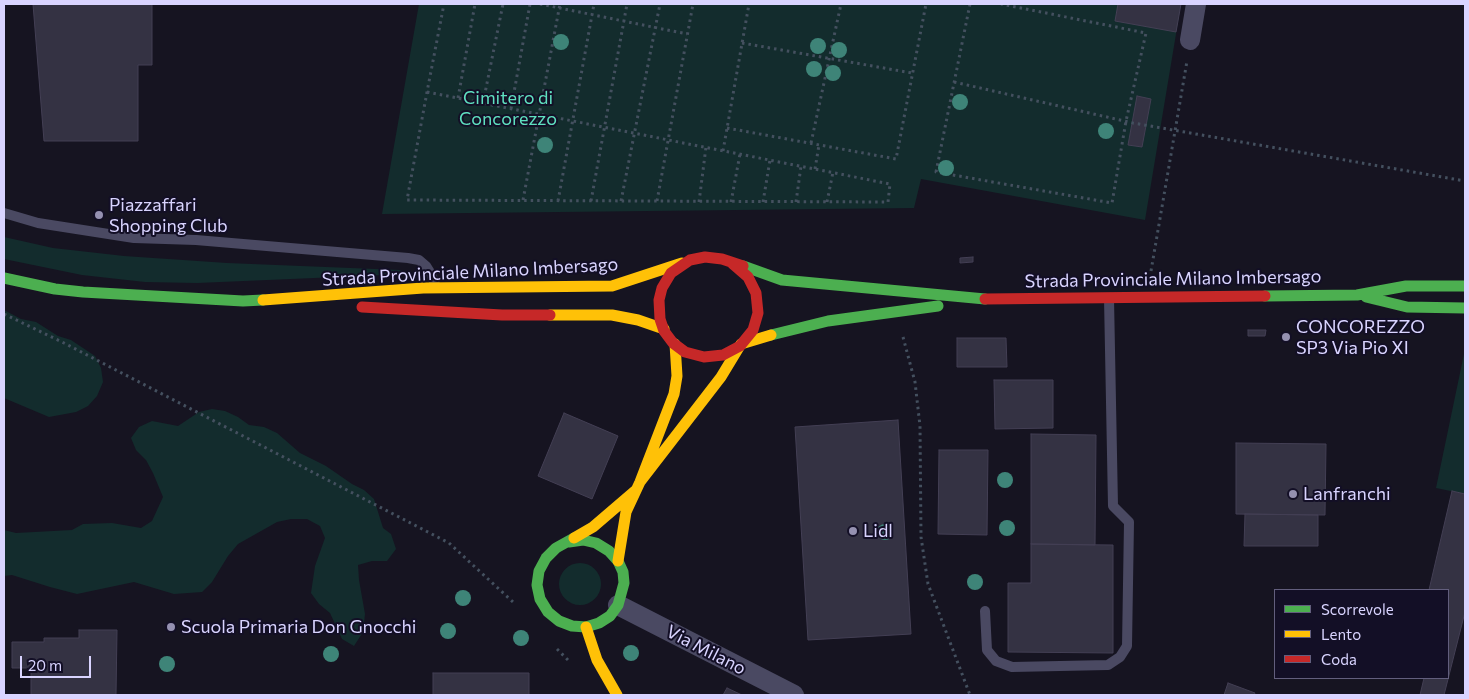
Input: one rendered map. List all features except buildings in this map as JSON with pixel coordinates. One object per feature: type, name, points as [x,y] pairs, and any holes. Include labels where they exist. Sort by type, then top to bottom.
[{"type":"main road","points":[[714,257],[782,280],[989,299],[828,320],[763,336],[741,344],[723,355],[706,357],[689,354],[675,344],[664,329],[658,311],[661,292],[671,273],[681,265],[693,260],[714,257]]},
{"type":"main road","name":"Strada Provinciale Milano Imbersago","points":[[4,278],[55,289],[83,292],[216,301],[276,300],[436,288],[612,286],[693,260]]},
{"type":"main road","points":[[569,542],[582,540],[596,543],[609,551],[618,562],[622,572],[624,583],[618,606],[610,616],[599,623],[586,627],[572,626],[559,621],[548,612],[540,599],[537,585],[539,571],[546,558],[556,548],[593,527],[638,487],[721,377],[741,344],[748,337],[754,326],[758,305],[756,293],[744,272],[733,264]]},
{"type":"main road","name":"Strada Provinciale Milano Imbersago","points":[[989,299],[1357,295],[1406,286],[1465,286]]},
{"type":"main road","name":"Strada Provinciale Milano Imbersago","points":[[1357,295],[1407,307],[1465,308]]},
{"type":"main road","name":"Strada Provinciale Milano Imbersago","points":[[276,300],[502,315],[612,315],[638,320],[664,329]]},
{"type":"main road","points":[[618,562],[626,512],[638,487],[674,394],[677,376],[675,344]]},
{"type":"main road","points":[[586,627],[597,660],[617,695]]},
{"type":"street","points":[[1190,40],[1196,4]]},
{"type":"street","name":"Via Milano","points":[[618,606],[794,695]]},
{"type":"lane","points":[[4,213],[38,223],[134,238],[196,240],[408,258],[418,260],[426,266],[436,288]]},
{"type":"lane","points":[[986,611],[987,650],[996,661],[1012,667],[1108,665],[1120,658],[1127,646],[1129,522],[1113,506],[1109,297]]},
{"type":"path","points":[[427,92],[890,184],[888,202],[407,200],[427,92],[444,4]]},
{"type":"path","points":[[458,98],[475,4]]},
{"type":"path","points":[[483,103],[503,4]]},
{"type":"path","points":[[511,109],[530,4]]},
{"type":"path","points":[[540,4],[560,6],[687,34]]},
{"type":"path","points":[[558,201],[594,4]]},
{"type":"path","points":[[591,201],[627,4]]},
{"type":"path","points":[[621,201],[660,4]]},
{"type":"path","points":[[657,201],[693,4]]},
{"type":"path","points":[[723,151],[749,4]]},
{"type":"path","points":[[811,144],[841,4]]},
{"type":"path","points":[[727,128],[896,159],[926,4]]},
{"type":"path","points":[[970,4],[936,172],[1112,203],[1126,122],[1146,34],[1001,4]]},
{"type":"path","points":[[523,200],[560,6]]},
{"type":"path","points":[[1147,297],[1190,40]]},
{"type":"path","points":[[742,43],[912,73]]},
{"type":"path","points":[[954,82],[1126,122],[1465,180]]},
{"type":"path","points":[[815,169],[819,145]]},
{"type":"path","points":[[699,202],[706,148]]},
{"type":"path","points":[[731,202],[740,154]]},
{"type":"path","points":[[763,202],[770,160]]},
{"type":"path","points":[[796,202],[801,166]]},
{"type":"path","points":[[827,202],[833,172]]},
{"type":"path","points":[[4,314],[449,544],[517,606]]},
{"type":"path","points":[[902,331],[916,382],[920,426],[921,537],[928,584],[970,695]]},
{"type":"path","points":[[556,647],[575,668]]},
{"type":"green space","name":"Cimitero di Concorezzo","points":[[419,4],[1181,4],[1145,220],[921,179],[914,208],[382,214]]},
{"type":"green space","points":[[4,237],[53,248],[124,256],[227,263],[400,270],[408,274],[197,283],[145,282],[82,275],[4,259]]},
{"type":"green space","points":[[4,310],[21,319],[36,322],[58,336],[71,340],[95,356],[101,368],[103,382],[97,396],[88,406],[76,412],[49,417],[4,398]]},
{"type":"green space","points":[[1465,349],[1465,494],[1436,488]]},
{"type":"green space","points":[[212,409],[225,411],[249,425],[264,427],[277,433],[300,453],[326,466],[364,490],[374,499],[383,528],[391,534],[396,549],[387,561],[372,561],[358,565],[365,614],[363,632],[354,646],[342,639],[330,613],[319,604],[311,593],[315,566],[325,538],[320,526],[307,519],[291,519],[277,522],[238,544],[212,582],[202,592],[174,594],[134,582],[77,594],[12,575],[4,576],[4,530],[16,533],[72,530],[83,524],[112,523],[141,528],[152,521],[163,497],[146,460],[136,450],[131,438],[139,427],[152,421],[178,426],[199,412]]},
{"type":"green space","points":[[576,563],[584,563],[595,569],[601,584],[595,599],[584,605],[576,605],[565,599],[559,588],[559,580],[565,569]]},
{"type":"traffic: fast","points":[[743,266],[782,280],[985,299]]},
{"type":"traffic: fast","points":[[4,278],[55,289],[83,292],[243,301],[263,300]]},
{"type":"traffic: fast","points":[[1265,296],[1357,295],[1406,286],[1465,286]]},
{"type":"traffic: fast","points":[[1366,297],[1407,307],[1465,308]]},
{"type":"traffic: fast","points":[[771,335],[828,321],[938,306]]},
{"type":"traffic: fast","points":[[569,542],[583,540],[596,543],[609,551],[618,561],[623,572],[624,583],[618,605],[610,616],[599,623],[586,627],[572,626],[559,621],[548,612],[540,599],[537,585],[539,571],[546,558],[556,548],[574,538]]},
{"type":"traffic: slow","points":[[263,300],[423,288],[612,286],[682,263]]},
{"type":"traffic: slow","points":[[550,315],[612,315],[638,320],[664,329]]},
{"type":"traffic: slow","points":[[640,482],[721,377],[741,344],[771,335]]},
{"type":"traffic: slow","points":[[618,561],[626,512],[640,482],[674,394],[677,376],[675,344]]},
{"type":"traffic: slow","points":[[574,538],[593,527],[635,491]]},
{"type":"traffic: slow","points":[[586,627],[597,660],[617,695]]},
{"type":"traffic: jam","points":[[733,264],[748,277],[756,293],[758,313],[753,330],[740,346],[723,355],[704,357],[685,352],[673,343],[664,331],[660,319],[659,300],[662,288],[671,273],[690,260],[705,257],[722,259],[743,266]]},
{"type":"traffic: jam","points":[[985,299],[1265,296]]},
{"type":"traffic: jam","points":[[362,307],[502,315],[550,315]]},
{"type":"place","name":"Piazzaffari Shopping Club","points":[[99,215]]},
{"type":"place","name":"CONCOREZZO SP3 Via Pio XI","points":[[1286,337]]},
{"type":"place","name":"Lanfranchi","points":[[1293,494]]},
{"type":"place","name":"Lidl","points":[[853,531]]},
{"type":"place","name":"Scuola Primaria Don Gnocchi","points":[[171,627]]}]
